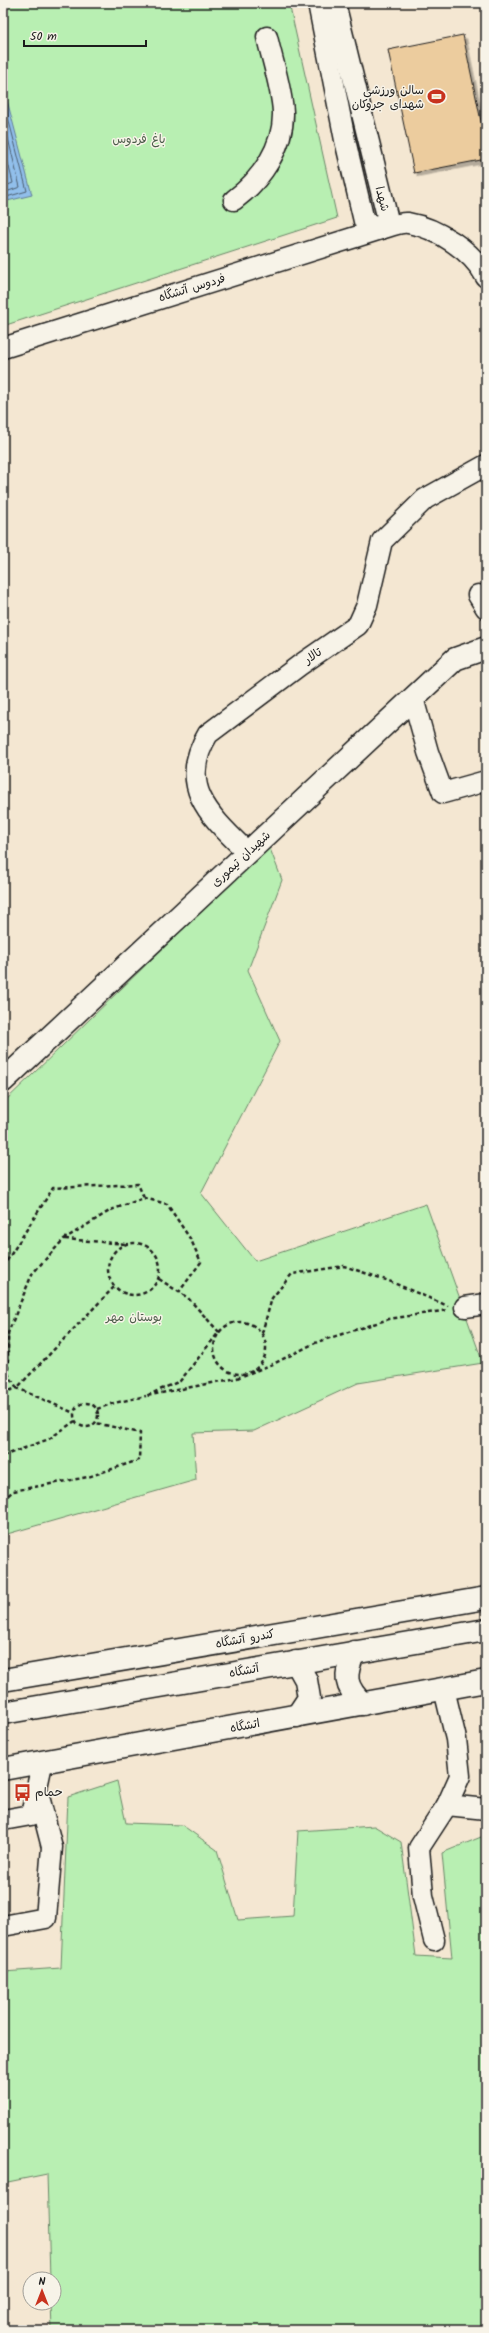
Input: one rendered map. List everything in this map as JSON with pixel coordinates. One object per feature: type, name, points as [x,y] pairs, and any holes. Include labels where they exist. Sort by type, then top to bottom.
[{"type":"main road","name":"شهیدان تیموری","points":[[3,1081],[455,659],[486,648]]},
{"type":"main road","name":"کندرو آتشگاه","points":[[11,1679],[486,1598]]},
{"type":"main road","name":"آتشگاه","points":[[3,1713],[116,1692],[486,1630]]},
{"type":"main road","points":[[354,1652],[348,1667],[347,1682],[352,1694],[362,1704]]},
{"type":"main road","points":[[296,1662],[306,1680],[309,1698],[297,1716]]},
{"type":"main road","points":[[11,1679],[116,1692]]},
{"type":"main road","name":"اتشگاه","points":[[3,1769],[42,1764],[486,1681]]},
{"type":"street","name":"شهدا","points":[[318,3],[364,222],[381,229],[387,216],[335,3]]},
{"type":"street","points":[[234,200],[249,189],[274,154],[280,134],[283,112],[267,37]]},
{"type":"street","name":"فردوس آتشگاه","points":[[3,348],[381,229],[407,223],[442,236],[466,251],[486,277]]},
{"type":"street","name":"تالار","points":[[248,853],[208,813],[199,797],[195,776],[196,763],[199,749],[208,734],[300,665],[358,625],[367,605],[382,541],[425,498],[486,465]]},
{"type":"street","points":[[412,698],[428,752],[443,793],[486,781]]},
{"type":"street","points":[[464,1308],[486,1304]]},
{"type":"street","points":[[434,1940],[423,1896],[419,1848],[447,1805],[460,1776],[456,1739],[444,1689]]},
{"type":"street","points":[[3,1820],[31,1815],[42,1764]]},
{"type":"street","points":[[3,1926],[46,1918],[52,1847],[37,1789]]},
{"type":"street","points":[[447,1805],[486,1809]]},
{"type":"path","points":[[3,1267],[53,1188],[138,1184],[144,1198]]},
{"type":"path","points":[[74,1413],[18,1388],[8,1374],[8,1333],[32,1274],[64,1239],[111,1210],[144,1198],[166,1204],[191,1240],[201,1262],[179,1292]]},
{"type":"path","points":[[64,1239],[143,1244],[156,1254],[161,1270],[159,1279],[154,1287],[139,1295],[125,1294],[114,1287],[109,1279],[108,1261],[119,1247],[126,1244]]},
{"type":"path","points":[[262,1333],[272,1298],[292,1274],[344,1266],[388,1280],[444,1305],[464,1308]]},
{"type":"path","points":[[159,1279],[188,1298],[218,1332]]},
{"type":"path","points":[[3,1393],[18,1388],[114,1287]]},
{"type":"path","points":[[97,1409],[114,1403],[218,1382],[253,1372],[273,1364],[317,1342],[389,1319],[464,1308]]},
{"type":"path","points":[[146,1396],[180,1381],[218,1332],[225,1326],[240,1322],[256,1327],[262,1333],[266,1341],[266,1354],[260,1366],[253,1372],[235,1374],[220,1366],[215,1358],[213,1349],[218,1332]]},
{"type":"path","points":[[3,1500],[13,1491],[88,1477],[139,1460],[140,1434],[96,1423],[85,1428],[75,1421],[74,1413],[78,1406],[86,1403],[94,1405],[99,1416],[96,1423]]},
{"type":"path","points":[[3,1456],[49,1439],[75,1421]]},
{"type":"green space","name":"باغ فردوس","points":[[3,3],[289,3],[337,218],[3,326]]},
{"type":"green space","name":"بوستان مهر","points":[[269,846],[282,880],[248,970],[280,1041],[201,1193],[255,1261],[426,1204],[483,1363],[358,1383],[254,1431],[193,1433],[196,1480],[7,1534],[3,1551],[3,1103]]},
{"type":"green space","points":[[117,1781],[126,1823],[182,1825],[217,1850],[238,1920],[293,1916],[298,1831],[374,1826],[401,1842],[416,1956],[452,1958],[442,1853],[486,1835],[486,2330],[52,2330],[51,2311],[62,2311],[62,2271],[50,2271],[47,2174],[3,2183],[3,1972],[61,1968],[68,1797]]},
{"type":"water","points":[[3,85],[32,195],[3,202]]},
{"type":"building","name":"سالن ورزشی شهدای جروکان","points":[[463,35],[486,145],[486,159],[414,173],[388,50]]},
{"type":"place","name":"سالن ورزشی شهدای جروکان","points":[[437,97]]},
{"type":"place","name":"حمام","points":[[22,1792]]}]
